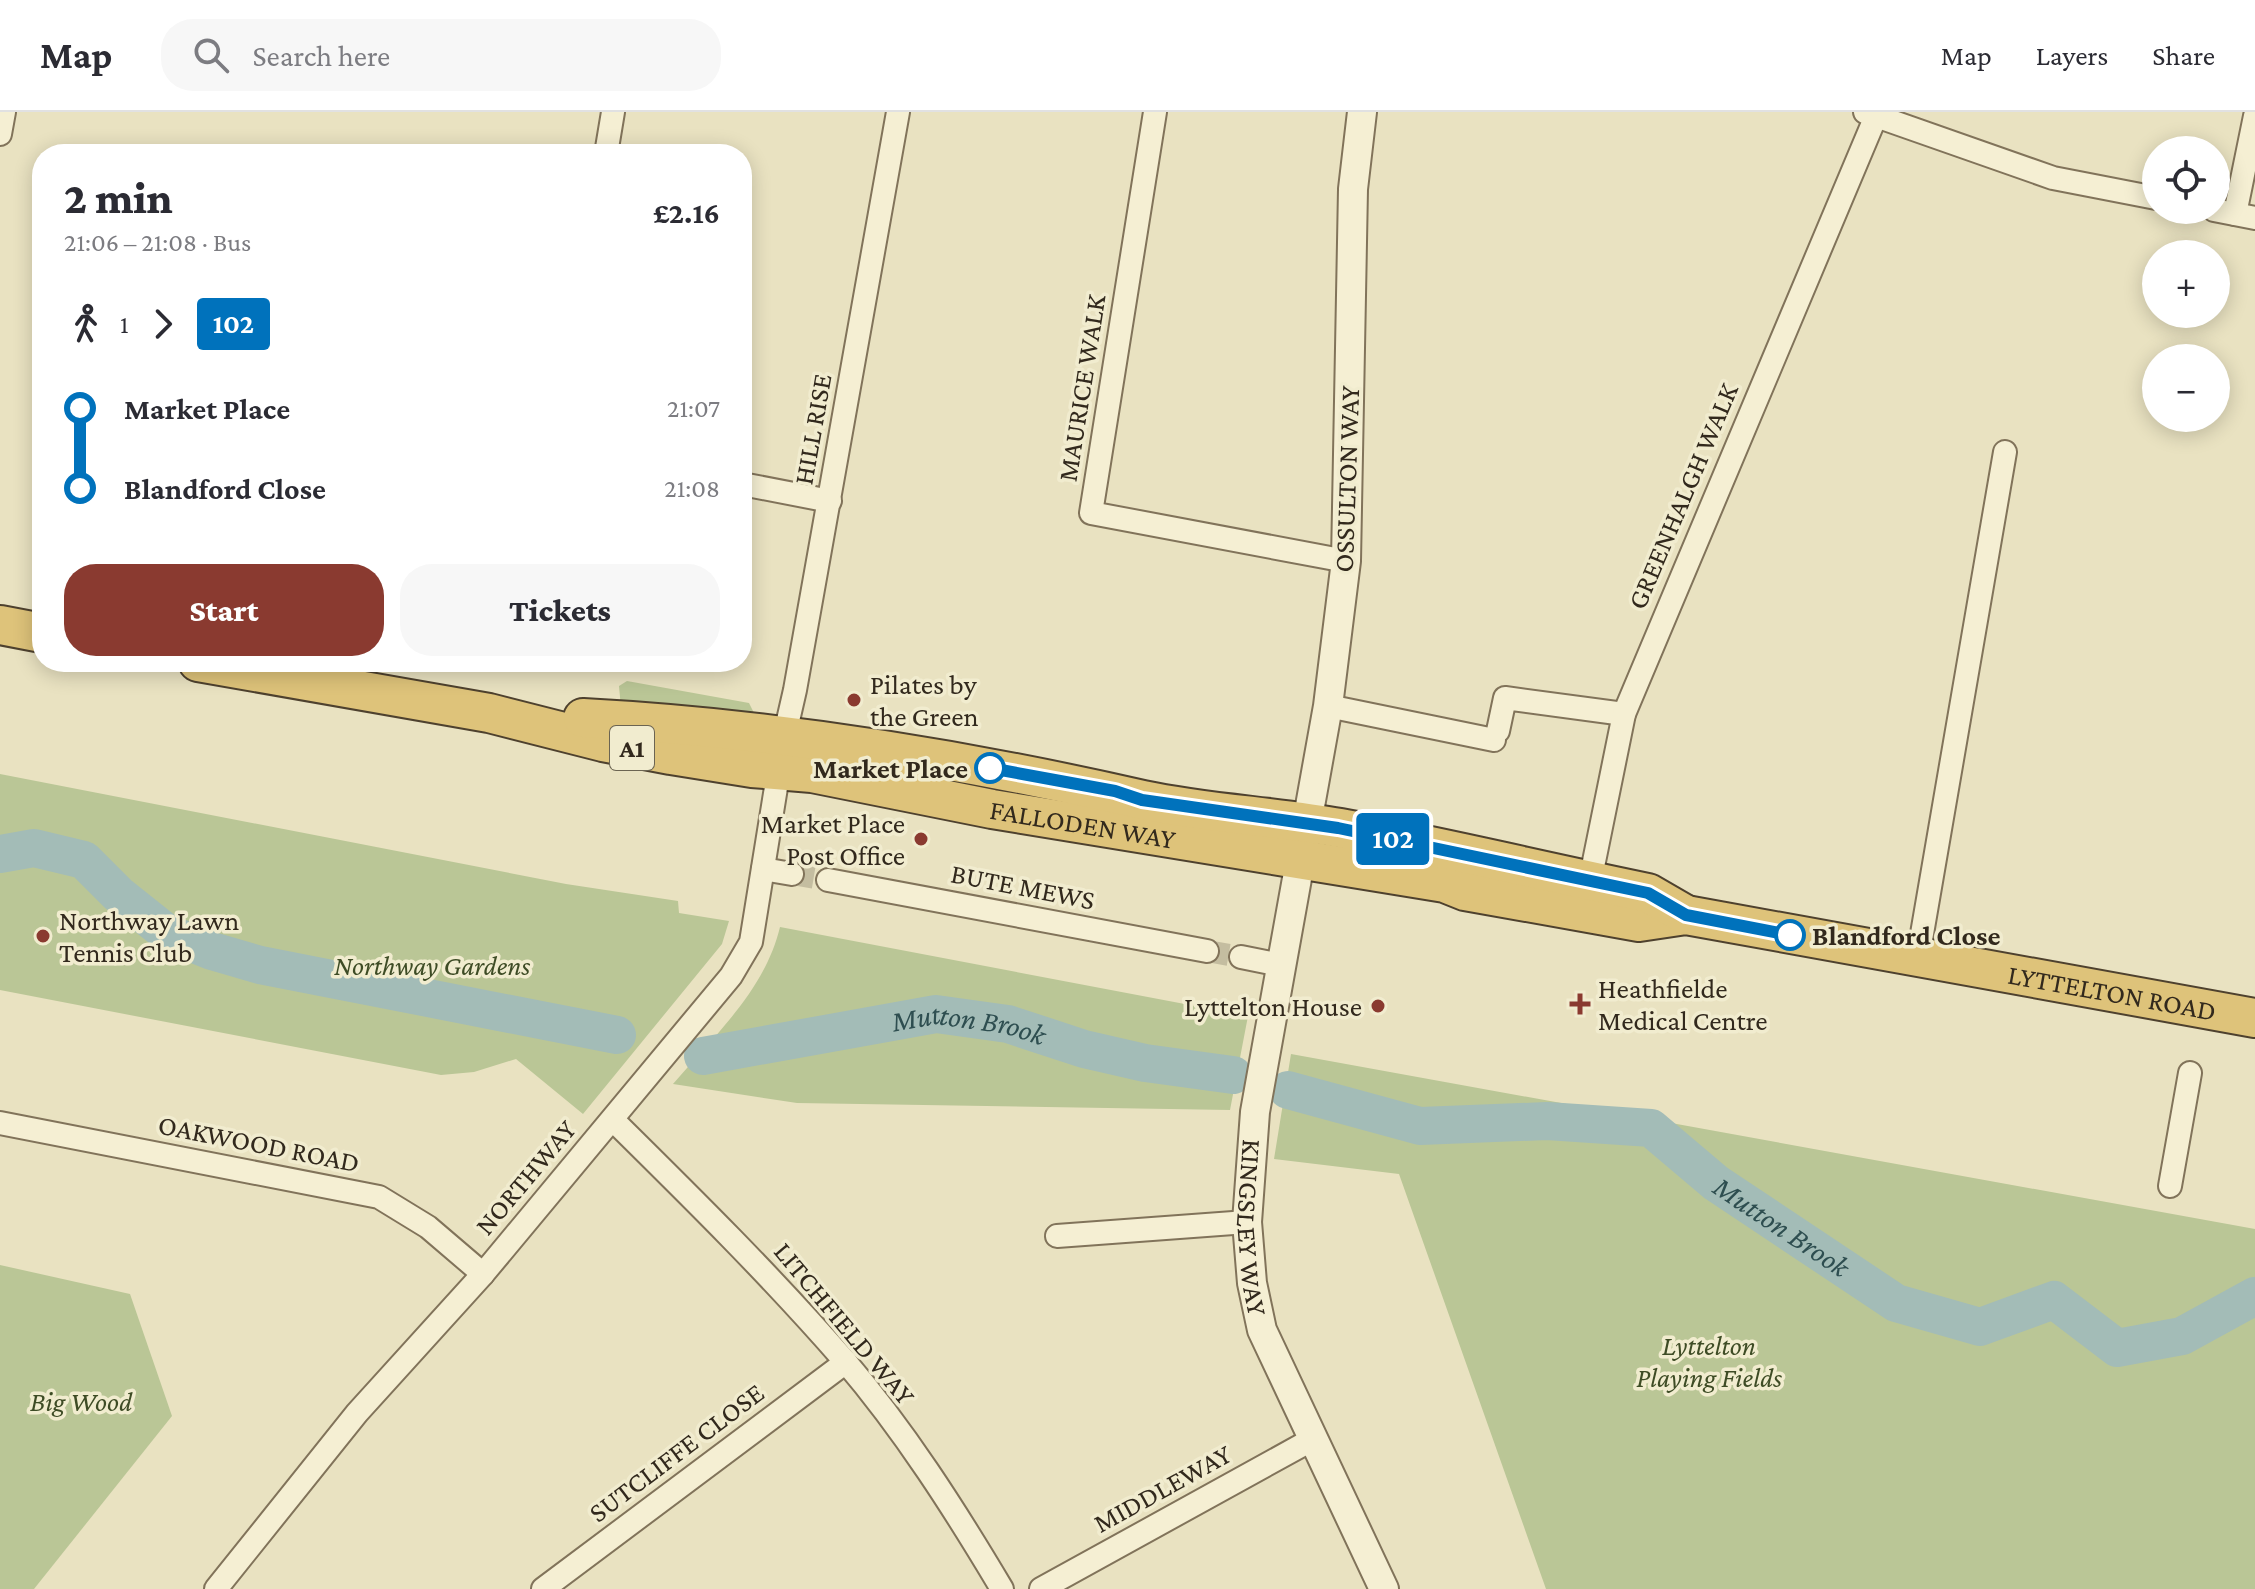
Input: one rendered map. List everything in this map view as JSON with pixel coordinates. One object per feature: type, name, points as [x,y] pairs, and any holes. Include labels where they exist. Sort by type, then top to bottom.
[{"type":"highway","points":[[0,625],[32,631]]},
{"type":"highway","name":"FALLODEN WAY","points":[[259,672],[489,713],[680,723],[781,754],[865,747],[1055,779],[1303,842]]},
{"type":"highway","name":"LYTTELTON ROAD","points":[[1303,842],[1587,897],[1648,893],[1686,915],[2255,1018]]},
{"type":"street","points":[[0,134],[4,112]]},
{"type":"street","points":[[608,144],[613,112]]},
{"type":"street","name":"HILL RISE","points":[[781,754],[830,501],[898,112]]},
{"type":"street","name":"MAURICE WALK","points":[[1155,112],[1091,513],[1346,561]]},
{"type":"street","name":"OSSULTON WAY","points":[[1303,842],[1328,706],[1346,561],[1353,189],[1362,112]]},
{"type":"street","points":[[1870,114],[2053,178],[2142,195]]},
{"type":"street","name":"GREENHALGH WALK","points":[[1587,897],[1624,714],[1870,114]]},
{"type":"street","points":[[2235,214],[2255,116]]},
{"type":"street","points":[[1918,957],[2005,452]]},
{"type":"street","points":[[752,486],[830,501]]},
{"type":"street","points":[[1328,706],[1496,736],[1505,698],[1624,714]]},
{"type":"street","name":"NORTHWAY","points":[[216,1589],[357,1413],[483,1274],[731,976],[751,942],[781,754]]},
{"type":"street","name":"KINGSLEY WAY","points":[[1303,842],[1252,1133],[1247,1222],[1252,1283],[1262,1330],[1384,1589]]},
{"type":"street","points":[[763,869],[792,874]]},
{"type":"street","name":"BUTE MEWS","points":[[828,880],[1207,951]]},
{"type":"street","points":[[1241,957],[1281,965]]},
{"type":"street","points":[[2170,1186],[2190,1073]]},
{"type":"street","name":"LITCHFIELD WAY","points":[[613,1120],[731,1235],[846,1362],[956,1512],[1002,1589]]},
{"type":"street","name":"OAKWOOD ROAD","points":[[0,1123],[379,1197],[428,1227],[483,1274]]},
{"type":"street","points":[[1057,1236],[1247,1222]]},
{"type":"street","name":"SUTCLIFFE CLOSE","points":[[543,1589],[846,1362]]},
{"type":"street","name":"MIDDLEWAY","points":[[1041,1589],[1313,1439]]},
{"type":"green space","points":[[627,681],[749,703],[754,713],[621,708],[619,686]]},
{"type":"green space","name":"Northway Gardens","points":[[0,774],[566,884],[678,901],[679,913],[729,921],[722,944],[583,1114],[516,1059],[474,1072],[441,1075],[0,990]]},
{"type":"green space","points":[[780,927],[1248,1016],[1230,1110],[797,1103],[673,1084],[751,991],[773,950]]},
{"type":"green space","name":"Lyttelton Playing Fields","points":[[1291,1054],[2255,1229],[2255,1589],[1546,1589],[1399,1174],[1274,1159]]},
{"type":"green space","name":"Big Wood","points":[[0,1265],[130,1294],[172,1416],[34,1589],[0,1589]]},
{"type":"waterway","name":"Mutton Brook","points":[[0,854],[34,848],[84,860],[118,894],[167,933],[212,951],[260,965],[617,1035]]},
{"type":"waterway","name":"Mutton Brook","points":[[703,1056],[936,1014],[1008,1024],[1084,1049],[1145,1063],[1233,1075]]},
{"type":"waterway","name":"Mutton Brook","points":[[1288,1090],[1420,1126],[1547,1121],[1651,1128],[1716,1183],[1896,1303],[1980,1327],[2054,1300],[2117,1348],[2182,1336],[2255,1296]]},
{"type":"tunnel","points":[[792,874],[828,880]]},
{"type":"tunnel","points":[[1207,951],[1241,957]]},
{"type":"bus line","name":"102","points":[[990,768],[1115,791],[1142,800],[1338,828],[1648,893],[1686,915],[1790,935]]},
{"type":"place","name":"Pilates by the Green","points":[[854,700]]},
{"type":"place","name":"Market Place","points":[[990,768]]},
{"type":"place","name":"Market Place Post Office","points":[[921,839]]},
{"type":"place","name":"Blandford Close","points":[[1790,935]]},
{"type":"place","name":"Northway Lawn Tennis Club","points":[[43,936]]},
{"type":"place","name":"Heathfielde Medical Centre","points":[[1580,1004]]},
{"type":"place","name":"Lyttelton House","points":[[1378,1006]]}]
